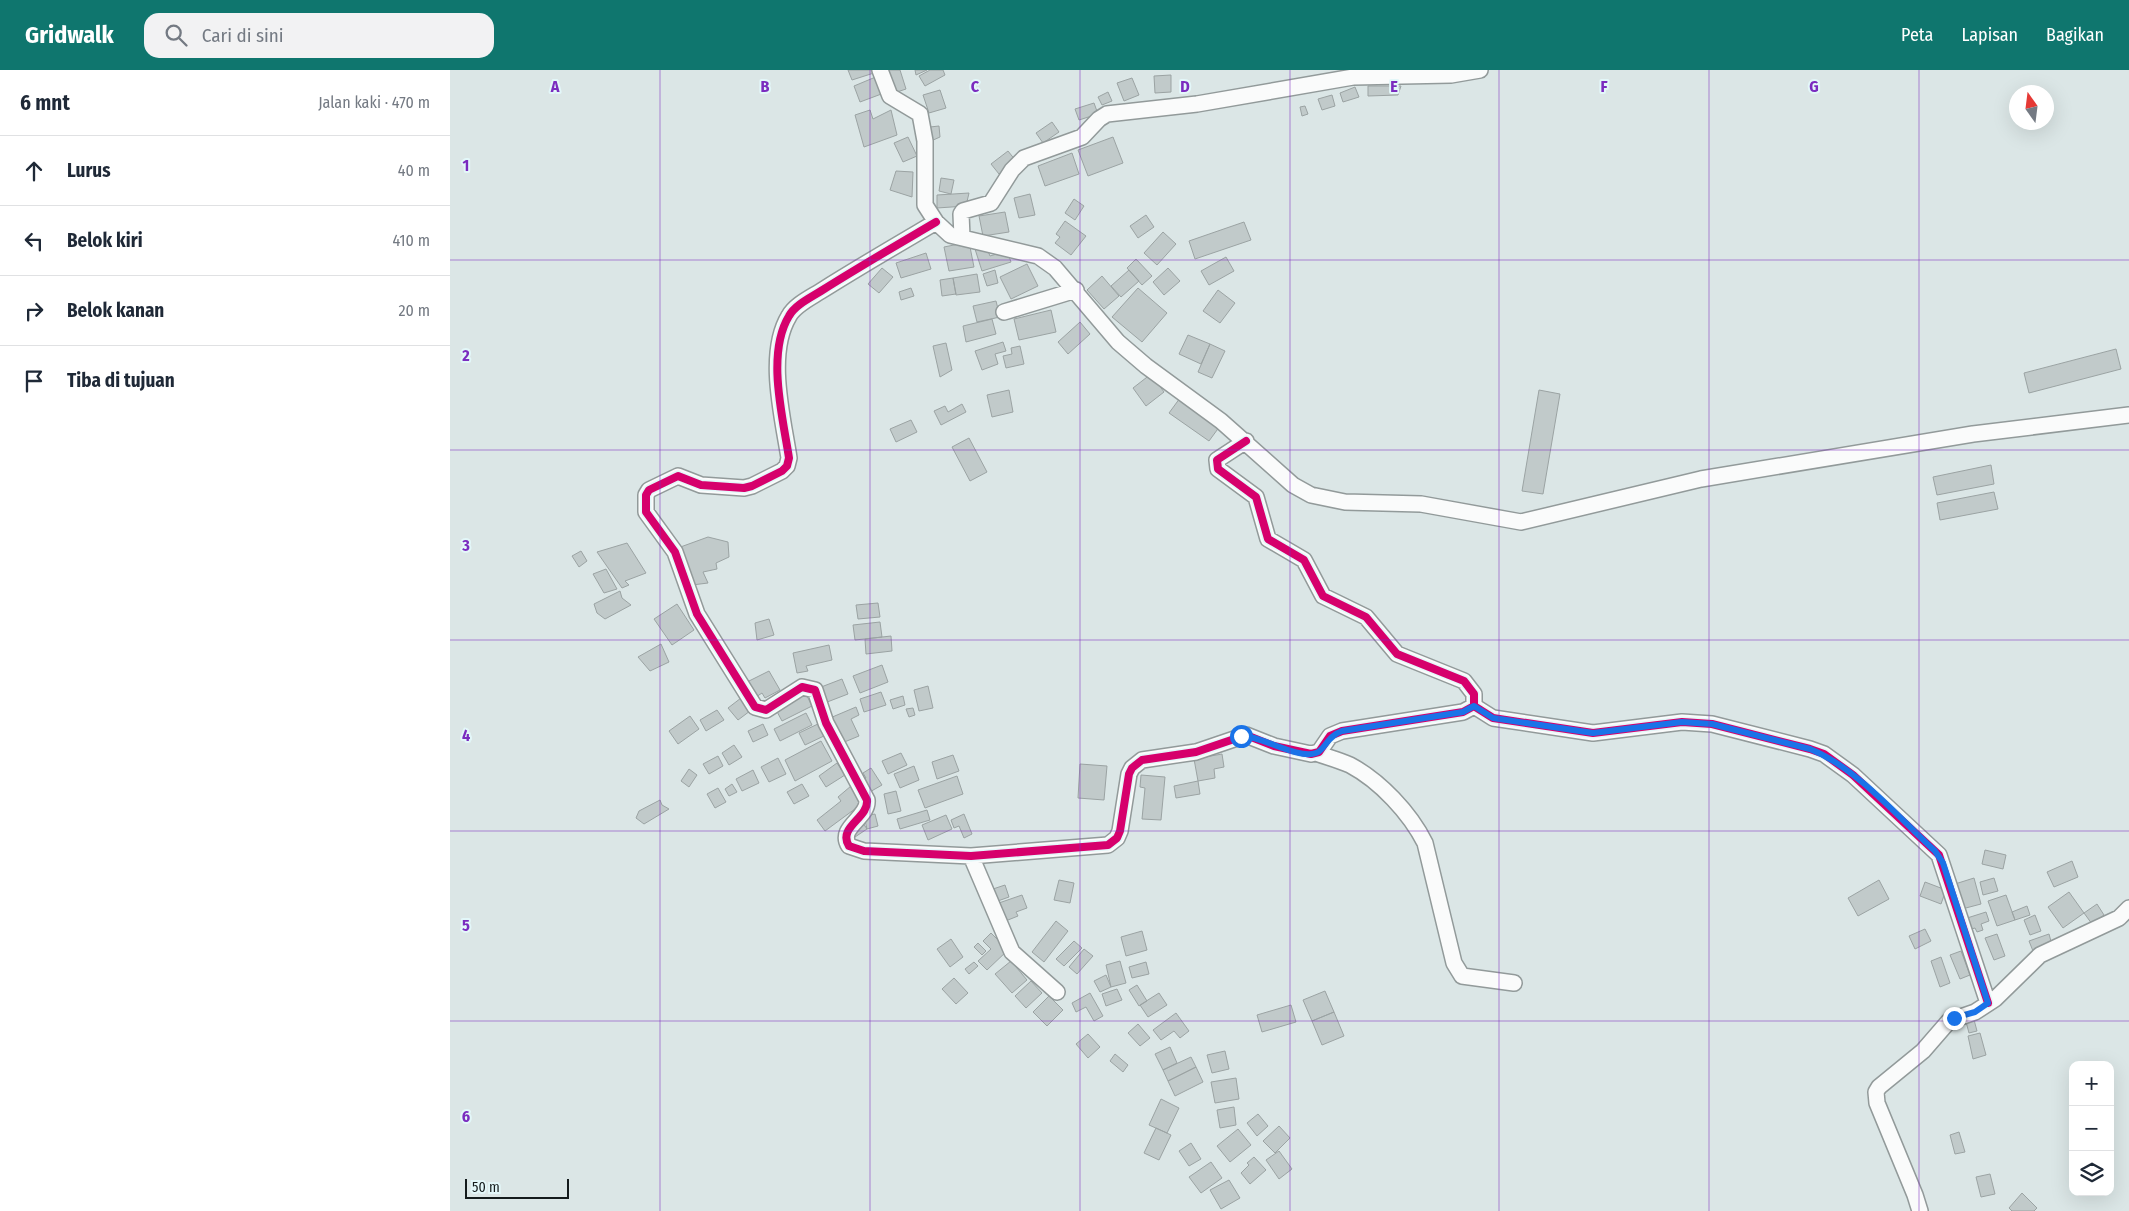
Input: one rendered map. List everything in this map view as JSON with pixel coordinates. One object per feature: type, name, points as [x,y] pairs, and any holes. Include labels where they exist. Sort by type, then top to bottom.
[{"type":"street","points":[[880,70],[890,96],[920,114],[925,141],[925,205],[936,222],[950,235],[962,237],[987,246],[1038,256],[1055,268],[1076,290],[1118,342],[1246,441],[1293,486],[1311,495],[1345,502],[1421,504],[1522,522],[1701,479],[1974,434],[2129,415]]},
{"type":"street","points":[[962,237],[961,214],[963,211],[991,203],[1020,161],[1082,137],[1098,119],[1107,114],[1197,104],[1353,77],[1451,76],[1480,70]]},
{"type":"street","points":[[936,222],[834,282],[798,306],[789,316],[782,334],[778,356],[778,375],[789,458],[787,466],[782,472],[744,488],[702,485],[678,476],[649,490],[645,502],[646,512],[650,519],[680,562],[700,620],[755,707],[766,710],[802,687],[811,688],[816,692],[826,723],[867,800],[867,807],[847,832],[846,841],[849,846],[864,851],[971,856],[1101,846],[1113,843],[1120,831],[1130,774],[1137,764],[1149,758],[1196,752],[1246,735],[1274,746],[1311,754],[1316,753],[1347,764],[1365,775],[1410,819],[1418,830],[1424,843],[1454,963],[1462,976],[1514,983]]},
{"type":"street","points":[[1004,312],[1076,290]]},
{"type":"street","points":[[1246,441],[1217,460],[1218,469],[1256,497],[1268,539],[1304,560],[1323,596],[1366,617],[1396,654],[1464,681],[1474,694],[1474,706]]},
{"type":"street","points":[[1316,753],[1330,736],[1342,731],[1463,712],[1474,706]]},
{"type":"street","points":[[1474,706],[1493,718],[1593,733],[1682,722],[1712,724],[1824,754],[1853,775],[1939,855],[1988,1003]]},
{"type":"street","points":[[971,856],[1012,952],[1057,992]]},
{"type":"street","points":[[1920,1211],[1916,1195],[1877,1103],[1876,1092],[1882,1083],[1923,1051],[1949,1021],[1975,1012],[2001,994],[2040,955],[2119,918],[2129,908]]},
{"type":"building","points":[[848,70],[876,70],[877,72],[852,80]]},
{"type":"building","points":[[883,70],[900,70],[906,89],[891,94]]},
{"type":"building","points":[[915,70],[927,70],[916,75]]},
{"type":"building","points":[[930,70],[943,70],[945,75],[925,86],[919,76]]},
{"type":"building","points":[[1171,75],[1171,92],[1155,93],[1154,76]]},
{"type":"building","points":[[878,76],[884,93],[860,102],[854,86]]},
{"type":"building","points":[[1132,78],[1139,95],[1124,101],[1117,83]]},
{"type":"building","points":[[1368,86],[1401,86],[1398,95],[1368,96]]},
{"type":"building","points":[[1355,87],[1359,97],[1343,102],[1340,93]]},
{"type":"building","points":[[940,90],[946,108],[929,113],[923,95]]},
{"type":"building","points":[[1108,92],[1112,101],[1102,105],[1098,97]]},
{"type":"building","points":[[1332,95],[1335,106],[1322,110],[1318,99]]},
{"type":"building","points":[[1094,103],[1098,114],[1079,120],[1075,109]]},
{"type":"building","points":[[1305,106],[1308,114],[1302,116],[1300,107]]},
{"type":"building","points":[[870,110],[873,119],[891,110],[897,135],[864,147],[855,115]]},
{"type":"building","points":[[1052,122],[1059,132],[1043,143],[1036,133]]},
{"type":"building","points":[[939,126],[940,137],[931,141],[930,127]]},
{"type":"building","points":[[908,137],[917,156],[903,162],[894,143]]},
{"type":"building","points":[[1113,137],[1123,163],[1088,176],[1078,150]]},
{"type":"building","points":[[1008,151],[1016,161],[999,174],[991,164]]},
{"type":"building","points":[[1072,153],[1079,174],[1045,186],[1038,166]]},
{"type":"building","points":[[896,171],[913,172],[912,197],[890,190]]},
{"type":"building","points":[[941,178],[954,180],[951,194],[939,191]]},
{"type":"building","points":[[969,193],[966,206],[937,208],[937,195]]},
{"type":"building","points":[[1030,194],[1035,215],[1019,218],[1014,198]]},
{"type":"building","points":[[1074,199],[1084,206],[1075,220],[1065,213]]},
{"type":"building","points":[[1005,212],[1009,232],[983,236],[979,216]]},
{"type":"building","points":[[1146,215],[1154,227],[1138,238],[1130,226]]},
{"type":"building","points":[[1065,221],[1086,236],[1071,255],[1055,243],[1060,237],[1056,234]]},
{"type":"building","points":[[1244,222],[1251,240],[1195,259],[1189,241]]},
{"type":"building","points":[[1163,232],[1176,244],[1157,265],[1144,253]]},
{"type":"building","points":[[969,242],[974,267],[949,271],[944,247]]},
{"type":"building","points":[[986,246],[990,256],[1007,251],[1011,262],[982,271],[975,249]]},
{"type":"building","points":[[926,253],[931,269],[901,278],[896,263]]},
{"type":"building","points":[[1226,257],[1234,271],[1209,285],[1201,271]]},
{"type":"building","points":[[1136,259],[1152,276],[1142,285],[1127,268]]},
{"type":"building","points":[[1027,264],[1038,286],[1011,299],[1000,277]]},
{"type":"building","points":[[882,268],[893,277],[879,293],[868,284]]},
{"type":"building","points":[[1168,268],[1180,281],[1164,295],[1153,282]]},
{"type":"building","points":[[995,270],[998,283],[987,286],[983,274]]},
{"type":"building","points":[[1129,270],[1139,281],[1121,297],[1111,286]]},
{"type":"building","points":[[977,274],[980,292],[956,295],[953,278]]},
{"type":"building","points":[[1102,276],[1119,296],[1104,309],[1087,290]]},
{"type":"building","points":[[953,278],[956,294],[942,296],[940,280]]},
{"type":"building","points":[[911,288],[914,296],[901,300],[899,292]]},
{"type":"building","points":[[1138,288],[1167,313],[1142,342],[1112,317]]},
{"type":"building","points":[[1218,290],[1235,303],[1220,323],[1203,311]]},
{"type":"building","points":[[996,301],[1000,317],[977,322],[973,306]]},
{"type":"building","points":[[1051,310],[1056,332],[1019,340],[1014,319]]},
{"type":"building","points":[[992,319],[996,334],[966,342],[963,326]]},
{"type":"building","points":[[1080,322],[1090,334],[1068,354],[1058,342]]},
{"type":"building","points":[[1188,335],[1210,344],[1201,364],[1179,354]]},
{"type":"building","points":[[1003,342],[1006,351],[995,354],[998,364],[982,370],[975,351]]},
{"type":"building","points":[[946,343],[952,370],[940,377],[933,346]]},
{"type":"building","points":[[1210,344],[1225,351],[1212,378],[1198,372]]},
{"type":"building","points":[[1020,346],[1024,364],[1006,368],[1003,356],[1012,354],[1011,348]]},
{"type":"building","points":[[2116,349],[2121,369],[2029,393],[2024,373]]},
{"type":"building","points":[[1151,374],[1164,392],[1146,406],[1133,388]]},
{"type":"building","points":[[1009,390],[1013,412],[992,417],[987,395]]},
{"type":"building","points":[[1539,390],[1560,394],[1543,494],[1522,491]]},
{"type":"building","points":[[1180,398],[1220,426],[1209,441],[1169,413]]},
{"type":"building","points":[[962,404],[966,412],[941,425],[934,411],[945,406],[948,412]]},
{"type":"building","points":[[911,420],[917,432],[896,442],[890,429]]},
{"type":"building","points":[[969,438],[987,472],[970,481],[952,447]]},
{"type":"building","points":[[1991,465],[1994,484],[1937,495],[1933,477]]},
{"type":"building","points":[[1994,492],[1998,509],[1940,520],[1937,503]]},
{"type":"building","points":[[708,537],[728,542],[729,557],[716,563],[717,569],[703,572],[708,583],[692,585],[675,549]]},
{"type":"building","points":[[627,543],[646,573],[625,581],[629,585],[622,588],[597,552]]},
{"type":"building","points":[[581,551],[587,561],[579,567],[572,556]]},
{"type":"building","points":[[606,569],[617,589],[604,593],[593,574]]},
{"type":"building","points":[[620,591],[622,598],[631,605],[605,619],[597,613],[594,604]]},
{"type":"building","points":[[878,603],[880,617],[858,619],[856,605]]},
{"type":"building","points":[[677,604],[694,630],[672,645],[654,619]]},
{"type":"building","points":[[769,619],[774,635],[757,640],[755,623]]},
{"type":"building","points":[[880,622],[882,637],[855,640],[853,625]]},
{"type":"building","points":[[891,636],[892,651],[866,654],[865,639]]},
{"type":"building","points":[[661,644],[669,662],[650,671],[638,657]]},
{"type":"building","points":[[829,645],[832,660],[806,666],[808,671],[797,673],[793,653]]},
{"type":"building","points":[[882,665],[888,682],[860,693],[853,676]]},
{"type":"building","points":[[769,671],[780,690],[765,698],[762,693],[747,703],[743,684]]},
{"type":"building","points":[[842,679],[848,694],[822,704],[816,689]]},
{"type":"building","points":[[928,686],[933,708],[919,711],[914,690]]},
{"type":"building","points":[[804,690],[812,706],[782,721],[774,706]]},
{"type":"building","points":[[881,692],[886,705],[864,712],[860,699]]},
{"type":"building","points":[[903,696],[905,705],[893,709],[890,700]]},
{"type":"building","points":[[741,698],[750,711],[738,720],[728,708]]},
{"type":"building","points":[[856,707],[859,715],[851,719],[859,736],[842,743],[830,718]]},
{"type":"building","points":[[913,708],[915,715],[909,717],[906,709]]},
{"type":"building","points":[[717,710],[724,720],[706,731],[700,720]]},
{"type":"building","points":[[806,713],[812,725],[780,741],[774,729]]},
{"type":"building","points":[[690,716],[699,729],[678,744],[669,731]]},
{"type":"building","points":[[820,723],[826,735],[805,745],[799,733]]},
{"type":"building","points":[[763,724],[768,735],[753,742],[748,731]]},
{"type":"building","points":[[821,741],[832,761],[795,781],[785,760]]},
{"type":"building","points":[[734,745],[742,757],[729,765],[722,753]]},
{"type":"building","points":[[901,753],[907,765],[888,774],[882,761]]},
{"type":"building","points":[[1222,754],[1224,767],[1214,769],[1215,778],[1198,781],[1194,759]]},
{"type":"building","points":[[953,755],[959,771],[937,779],[932,762]]},
{"type":"building","points":[[718,756],[723,766],[709,774],[703,764]]},
{"type":"building","points":[[778,758],[786,774],[769,782],[761,767]]},
{"type":"building","points":[[837,763],[845,775],[826,787],[819,776]]},
{"type":"building","points":[[1080,764],[1107,766],[1104,800],[1078,798]]},
{"type":"building","points":[[914,766],[919,780],[900,788],[894,774]]},
{"type":"building","points":[[871,768],[882,785],[868,793],[860,781],[866,778],[863,773]]},
{"type":"building","points":[[689,769],[697,775],[689,787],[681,781]]},
{"type":"building","points":[[753,770],[759,783],[742,791],[736,779]]},
{"type":"building","points":[[1141,775],[1165,777],[1161,820],[1142,819],[1145,788],[1140,787]]},
{"type":"building","points":[[957,776],[963,794],[925,808],[918,790]]},
{"type":"building","points":[[1198,781],[1200,794],[1176,798],[1174,786]]},
{"type":"building","points":[[732,784],[737,792],[729,796],[725,789]]},
{"type":"building","points":[[802,784],[809,796],[794,804],[787,792]]},
{"type":"building","points":[[851,786],[863,803],[825,831],[817,820],[841,801],[838,797]]},
{"type":"building","points":[[718,788],[726,802],[715,808],[707,794]]},
{"type":"building","points":[[896,791],[901,811],[888,814],[884,794]]},
{"type":"building","points":[[660,800],[662,805],[669,809],[644,824],[636,818],[639,811]]},
{"type":"building","points":[[927,810],[930,820],[900,829],[897,819]]},
{"type":"building","points":[[875,814],[878,826],[867,829],[864,816]]},
{"type":"building","points":[[964,814],[972,834],[964,838],[959,826],[954,828],[951,820]]},
{"type":"building","points":[[946,815],[952,829],[928,840],[922,825]]},
{"type":"building","points":[[863,823],[867,829],[852,839],[848,833]]},
{"type":"building","points":[[1985,850],[2006,855],[2003,869],[1982,864]]},
{"type":"building","points":[[2072,861],[2078,877],[2054,887],[2047,872]]},
{"type":"building","points":[[1974,878],[1981,904],[1962,909],[1955,884]]},
{"type":"building","points":[[1994,878],[1998,891],[1983,895],[1980,882]]},
{"type":"building","points":[[1059,880],[1074,883],[1070,903],[1054,900]]},
{"type":"building","points":[[1879,880],[1889,899],[1858,916],[1848,898]]},
{"type":"building","points":[[1925,882],[1946,890],[1941,904],[1920,896]]},
{"type":"building","points":[[1005,885],[1009,897],[995,902],[990,890]]},
{"type":"building","points":[[2069,892],[2084,913],[2063,928],[2048,907]]},
{"type":"building","points":[[1022,895],[1027,908],[1016,912],[1018,916],[1003,922],[996,904]]},
{"type":"building","points":[[2006,895],[2015,920],[1997,926],[1988,901]]},
{"type":"building","points":[[2097,904],[2104,915],[2092,924],[2084,913]]},
{"type":"building","points":[[2027,906],[2030,915],[2015,920],[2012,912]]},
{"type":"building","points":[[1986,912],[1989,921],[1981,924],[1983,930],[1977,932],[1975,928],[1968,930],[1964,919]]},
{"type":"building","points":[[2035,915],[2041,931],[2030,935],[2024,920]]},
{"type":"building","points":[[1056,921],[1068,931],[1044,962],[1032,952]]},
{"type":"building","points":[[1925,929],[1931,941],[1915,949],[1909,936]]},
{"type":"building","points":[[1142,931],[1147,950],[1126,956],[1121,937]]},
{"type":"building","points":[[991,933],[1008,950],[987,970],[978,961],[991,949],[983,941]]},
{"type":"building","points":[[1997,934],[2005,956],[1994,960],[1985,938]]},
{"type":"building","points":[[2049,934],[2052,945],[2033,951],[2029,941]]},
{"type":"building","points":[[951,939],[963,957],[950,967],[937,949]]},
{"type":"building","points":[[1074,941],[1082,948],[1064,966],[1056,959]]},
{"type":"building","points":[[978,943],[986,951],[982,955],[974,947]]},
{"type":"building","points":[[1084,949],[1093,956],[1077,974],[1069,967]]},
{"type":"building","points":[[1961,951],[1970,975],[1960,979],[1950,955]]},
{"type":"building","points":[[1941,957],[1950,983],[1940,987],[1931,961]]},
{"type":"building","points":[[1011,961],[1027,980],[1012,993],[995,974]]},
{"type":"building","points":[[1120,961],[1126,983],[1111,987],[1106,965]]},
{"type":"building","points":[[974,962],[978,966],[969,974],[965,969]]},
{"type":"building","points":[[1146,962],[1149,974],[1132,978],[1129,967]]},
{"type":"building","points":[[1106,975],[1111,987],[1100,992],[1094,981]]},
{"type":"building","points":[[954,978],[968,993],[956,1004],[942,989]]},
{"type":"building","points":[[1031,981],[1042,993],[1026,1008],[1015,996]]},
{"type":"building","points":[[1137,985],[1147,1001],[1139,1006],[1129,990]]},
{"type":"building","points":[[1117,989],[1122,1000],[1106,1006],[1102,994]]},
{"type":"building","points":[[1325,991],[1334,1012],[1312,1021],[1303,1000]]},
{"type":"building","points":[[1090,993],[1103,1016],[1094,1021],[1086,1007],[1076,1012],[1072,1003]]},
{"type":"building","points":[[1159,993],[1167,1005],[1148,1017],[1140,1005]]},
{"type":"building","points":[[1049,996],[1063,1010],[1047,1026],[1033,1012]]},
{"type":"building","points":[[1291,1005],[1296,1022],[1262,1032],[1257,1015]]},
{"type":"building","points":[[1334,1012],[1344,1036],[1322,1045],[1312,1021]]},
{"type":"building","points":[[1176,1013],[1189,1031],[1180,1038],[1174,1031],[1161,1040],[1153,1030]]},
{"type":"building","points":[[1973,1016],[1977,1031],[1969,1033],[1965,1018]]},
{"type":"building","points":[[1138,1024],[1150,1038],[1140,1046],[1128,1033]]},
{"type":"building","points":[[1980,1033],[1986,1055],[1973,1059],[1968,1036]]},
{"type":"building","points":[[1088,1034],[1100,1047],[1088,1058],[1076,1044]]},
{"type":"building","points":[[1170,1047],[1177,1063],[1163,1070],[1155,1054]]},
{"type":"building","points":[[1225,1051],[1229,1069],[1212,1073],[1207,1055]]},
{"type":"building","points":[[1115,1054],[1128,1065],[1123,1072],[1110,1061]]},
{"type":"building","points":[[1191,1057],[1196,1067],[1168,1081],[1163,1070]]},
{"type":"building","points":[[1196,1067],[1203,1082],[1175,1096],[1168,1081]]},
{"type":"building","points":[[1236,1078],[1239,1099],[1215,1103],[1211,1082]]},
{"type":"building","points":[[1161,1099],[1179,1108],[1167,1133],[1149,1125]]},
{"type":"building","points":[[1234,1107],[1236,1125],[1220,1128],[1217,1110]]},
{"type":"building","points":[[1258,1114],[1268,1126],[1257,1136],[1247,1123]]},
{"type":"building","points":[[1279,1126],[1290,1138],[1275,1153],[1263,1141]]},
{"type":"building","points":[[1156,1128],[1171,1135],[1159,1160],[1144,1153]]},
{"type":"building","points":[[1238,1129],[1251,1145],[1230,1162],[1217,1146]]},
{"type":"building","points":[[1959,1132],[1965,1152],[1955,1154],[1950,1135]]},
{"type":"building","points":[[1191,1143],[1201,1159],[1189,1166],[1179,1151]]},
{"type":"building","points":[[1279,1151],[1292,1169],[1279,1179],[1266,1160]]},
{"type":"building","points":[[1254,1157],[1266,1170],[1250,1184],[1241,1173],[1249,1165],[1247,1163]]},
{"type":"building","points":[[1211,1162],[1222,1178],[1201,1193],[1189,1177]]},
{"type":"building","points":[[1990,1174],[1995,1194],[1981,1197],[1976,1177]]},
{"type":"building","points":[[1229,1180],[1240,1198],[1221,1209],[1210,1190]]},
{"type":"building","points":[[2022,1193],[2037,1208],[2034,1211],[2012,1211],[2009,1208]]},
{"type":"cycle path","points":[[936,222],[808,299],[795,308],[789,316],[782,331],[777,367],[780,406],[789,458],[787,466],[782,471],[744,488],[701,485],[678,476],[649,490],[646,495],[646,512],[675,552],[697,614],[755,707],[766,710],[802,687],[815,690],[826,723],[867,800],[863,812],[847,833],[846,839],[849,846],[864,851],[971,856],[1108,845],[1117,838],[1120,831],[1129,774],[1132,768],[1142,760],[1196,752],[1246,735],[1274,746],[1311,754],[1319,752],[1330,736],[1342,731],[1463,712],[1474,706],[1474,694],[1464,681],[1397,654],[1366,617],[1323,596],[1304,560],[1268,539],[1256,497],[1218,469],[1217,460],[1246,441]]},
{"type":"cycle path","points":[[1474,706],[1493,718],[1593,733],[1682,722],[1712,724],[1824,754],[1853,775],[1939,855],[1988,1003]]},
{"type":"route","points":[[1241,736],[1250,735],[1274,746],[1311,754],[1319,752],[1330,736],[1348,729],[1463,712],[1470,710],[1474,706],[1493,718],[1593,733],[1606,733],[1682,722],[1712,724],[1824,754],[1853,775],[1935,851],[1943,863],[1988,1003],[1975,1012],[1954,1018]]}]
